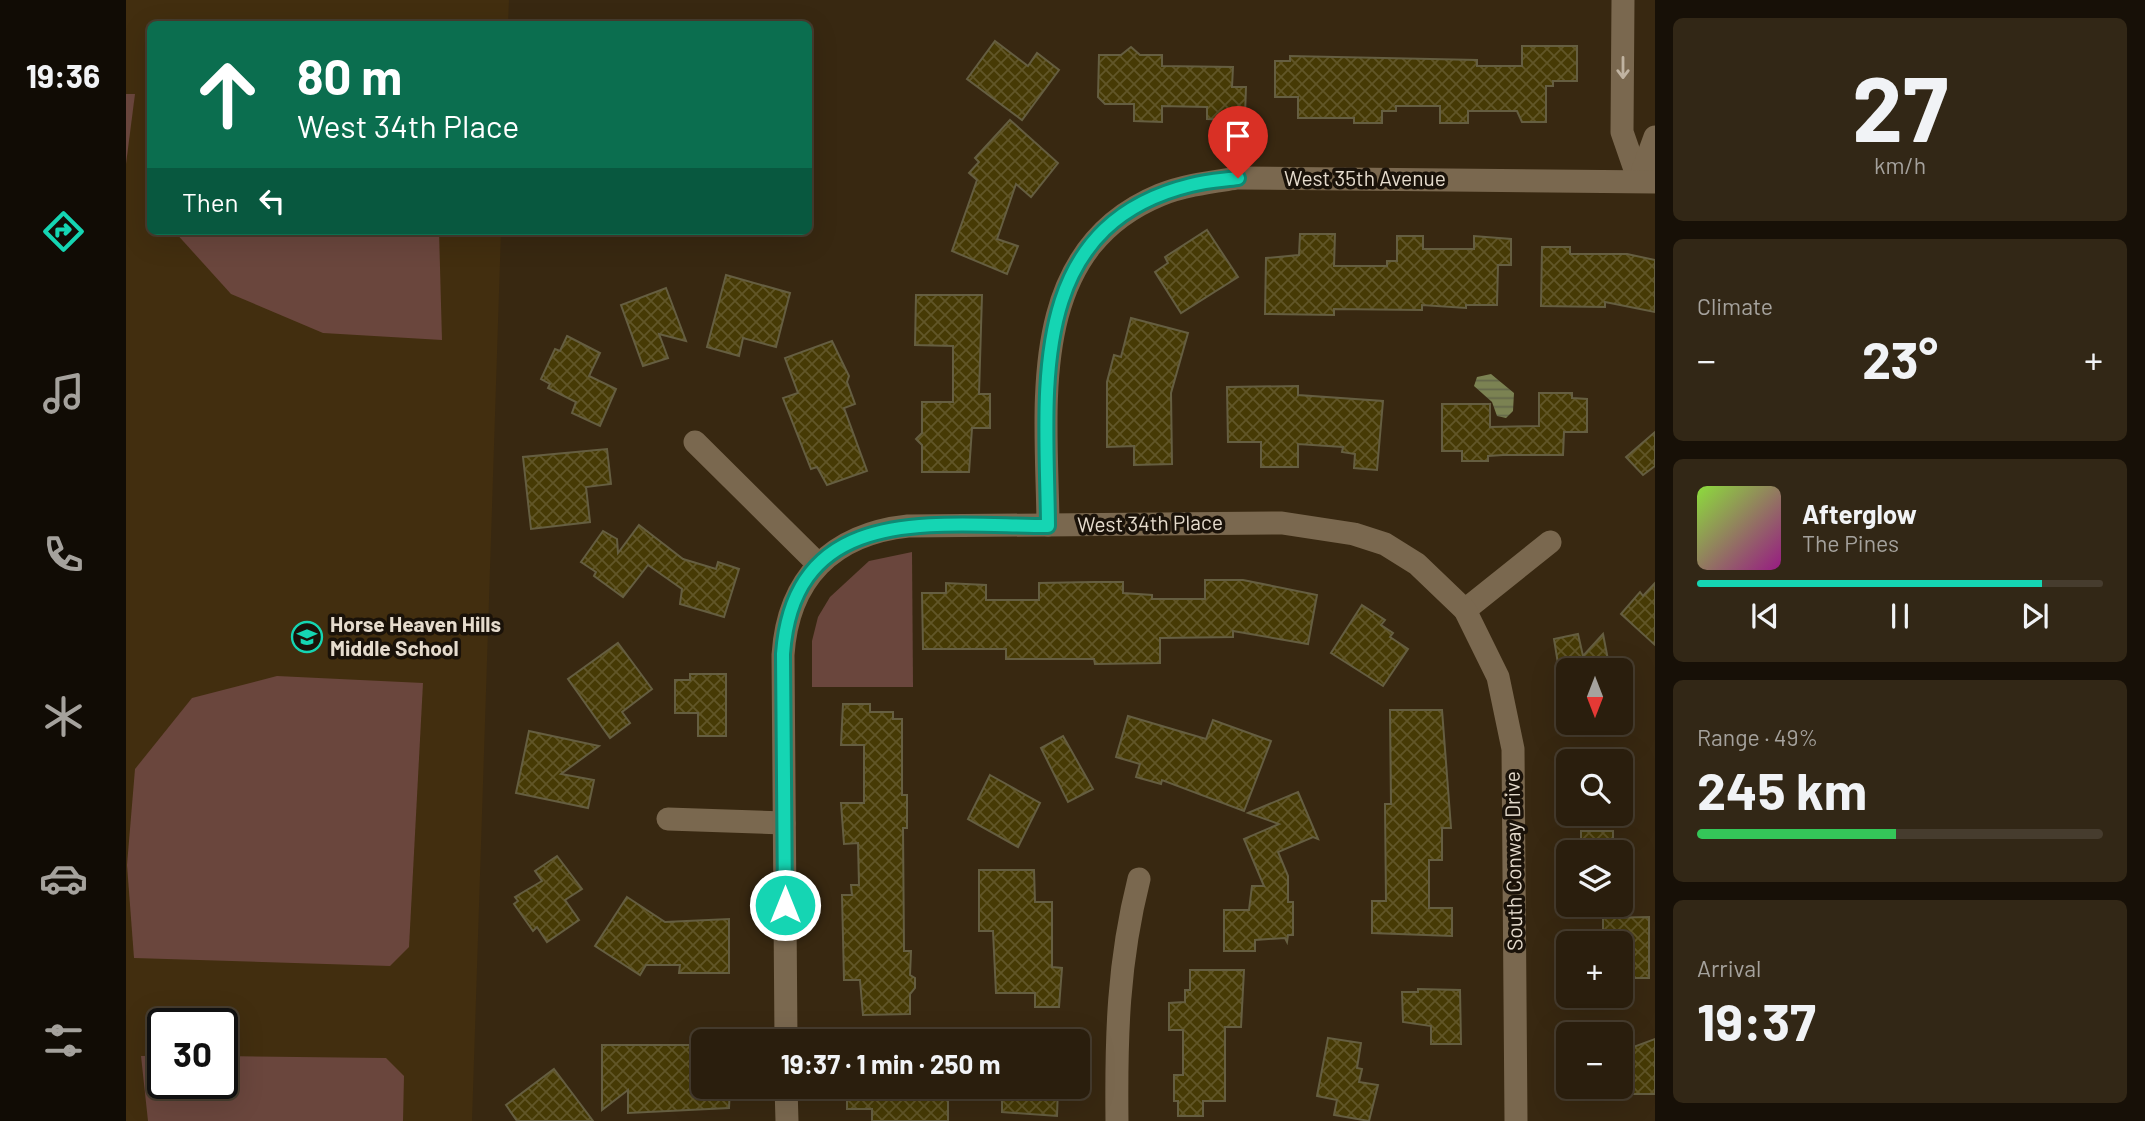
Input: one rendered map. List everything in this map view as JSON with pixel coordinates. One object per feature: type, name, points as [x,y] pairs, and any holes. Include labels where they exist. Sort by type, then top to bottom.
[{"type":"street","points":[[1623,0],[1622,132],[1647,181]]},
{"type":"street","points":[[1647,181],[1655,137]]},
{"type":"street","name":"West 35th Avenue","points":[[1048,526],[1046,370],[1051,335],[1061,301],[1081,258],[1103,231],[1128,212],[1159,196],[1192,185],[1238,178],[1647,181]]},
{"type":"street","points":[[695,442],[818,564],[792,605],[785,627],[786,1029]]},
{"type":"street","name":"West 34th Place","points":[[818,564],[848,541],[883,529],[1282,523],[1321,527],[1385,544],[1417,564],[1465,610]]},
{"type":"street","points":[[1465,610],[1550,542]]},
{"type":"street","name":"South Conway Drive","points":[[1465,610],[1498,677],[1513,749],[1516,1121]]},
{"type":"street","points":[[668,819],[784,823]]},
{"type":"street","points":[[1117,1121],[1117,1007],[1126,932],[1139,879]]},
{"type":"street","points":[[786,1099],[786,1121]]},
{"type":"shaded area","name":"Horse Heaven Hills Middle School","points":[[126,0],[509,0],[508,21],[147,21],[147,235],[501,235],[472,1121],[126,1121]]},
{"type":"shaded area","points":[[147,77],[147,142],[145,134]]},
{"type":"shaded area","points":[[126,94],[135,94],[126,164]]},
{"type":"shaded area","points":[[178,235],[439,235],[442,340],[323,333],[231,294]]},
{"type":"shaded area","points":[[1491,374],[1514,393],[1513,411],[1506,418],[1497,416],[1492,402],[1474,386],[1477,377]]},
{"type":"shaded area","points":[[912,552],[913,687],[812,687],[812,641],[818,617],[830,597],[869,561]]},
{"type":"shaded area","points":[[277,676],[423,683],[409,947],[390,966],[134,958],[127,865],[135,769],[192,698]]},
{"type":"shaded area","points":[[141,1056],[147,1056],[147,1099],[238,1099],[238,1056],[386,1058],[404,1076],[403,1121],[148,1121]]},
{"type":"building","points":[[995,41],[1028,66],[1037,53],[1059,70],[1022,120],[967,79]]},
{"type":"building","points":[[1522,46],[1577,46],[1577,81],[1553,81],[1553,86],[1546,86],[1546,122],[1522,122],[1517,111],[1468,111],[1468,123],[1440,123],[1440,106],[1396,106],[1396,111],[1382,111],[1382,123],[1354,123],[1354,118],[1298,118],[1298,97],[1275,97],[1275,61],[1290,61],[1290,56],[1477,60],[1477,66],[1522,66]]},
{"type":"building","points":[[1131,47],[1140,55],[1162,55],[1162,66],[1233,67],[1232,87],[1246,87],[1245,115],[1232,115],[1232,120],[1207,119],[1207,107],[1162,106],[1162,122],[1134,121],[1134,104],[1105,104],[1098,97],[1099,55],[1121,55]]},
{"type":"building","points":[[1010,120],[1058,163],[1031,197],[1016,184],[997,239],[1018,246],[1007,274],[952,251],[977,180],[969,173],[979,162],[975,158]]},
{"type":"building","points":[[1207,230],[1238,277],[1181,313],[1155,272],[1168,263],[1165,257]]},
{"type":"building","points":[[1300,234],[1335,234],[1334,266],[1387,266],[1387,261],[1397,261],[1397,236],[1423,236],[1423,249],[1474,249],[1474,236],[1511,239],[1511,265],[1498,265],[1497,305],[1466,305],[1466,308],[1422,305],[1422,310],[1334,309],[1334,315],[1265,314],[1266,258],[1299,255]]},
{"type":"building","points":[[1542,247],[1570,247],[1570,254],[1627,254],[1655,260],[1655,312],[1605,302],[1605,307],[1541,306]]},
{"type":"building","points":[[726,275],[790,293],[776,347],[743,338],[739,356],[707,347]]},
{"type":"building","points":[[666,288],[686,341],[659,334],[668,358],[643,366],[621,305]]},
{"type":"building","points":[[916,295],[982,295],[979,394],[990,394],[990,428],[972,428],[969,472],[922,472],[922,445],[916,439],[922,433],[922,402],[953,402],[953,346],[915,345]]},
{"type":"building","points":[[1131,318],[1188,333],[1171,393],[1172,464],[1134,465],[1134,446],[1107,447],[1107,382],[1114,355],[1121,357]]},
{"type":"building","points":[[567,336],[600,353],[589,376],[616,389],[600,426],[572,413],[576,402],[548,388],[550,384],[541,379],[555,349],[560,351]]},
{"type":"building","points":[[832,341],[849,376],[847,382],[855,404],[844,408],[867,471],[827,485],[817,467],[811,469],[783,398],[798,393],[785,358]]},
{"type":"building","points":[[1298,386],[1298,395],[1383,401],[1377,470],[1354,468],[1355,454],[1342,452],[1343,447],[1298,444],[1298,467],[1261,467],[1261,442],[1228,442],[1227,387]]},
{"type":"building","points":[[1539,393],[1572,393],[1572,398],[1587,399],[1587,432],[1564,432],[1563,455],[1503,455],[1488,456],[1488,461],[1462,461],[1462,451],[1442,451],[1442,404],[1490,404],[1490,427],[1539,426]]},
{"type":"building","points":[[1655,432],[1655,466],[1643,475],[1626,457]]},
{"type":"building","points":[[607,449],[611,484],[586,487],[590,522],[531,529],[523,457]]},
{"type":"building","points":[[639,525],[683,559],[716,569],[718,562],[739,569],[724,617],[680,604],[682,589],[648,565],[623,597],[594,576],[596,572],[581,562],[603,531],[617,539],[618,553]]},
{"type":"building","points":[[1205,580],[1243,580],[1317,595],[1308,644],[1233,631],[1233,637],[1160,638],[1160,663],[1095,664],[1094,659],[1006,659],[1006,649],[923,649],[922,593],[946,593],[946,583],[986,585],[986,600],[1039,600],[1039,583],[1094,582],[1123,582],[1123,593],[1152,595],[1152,599],[1205,599]]},
{"type":"building","points":[[1655,583],[1655,645],[1621,614],[1640,592],[1643,596]]},
{"type":"building","points":[[1362,605],[1385,620],[1381,625],[1393,633],[1390,637],[1408,649],[1383,686],[1331,653]]},
{"type":"building","points":[[1578,634],[1583,656],[1603,634],[1608,658],[1557,658],[1554,639]]},
{"type":"building","points":[[618,643],[652,689],[622,712],[630,723],[610,738],[568,679]]},
{"type":"building","points":[[690,674],[726,674],[726,736],[698,736],[698,713],[675,713],[675,680],[690,680]]},
{"type":"building","points":[[843,704],[870,704],[870,712],[893,712],[893,719],[902,719],[902,795],[907,795],[907,828],[903,828],[904,951],[911,951],[910,975],[915,978],[915,988],[910,994],[910,1014],[863,1015],[860,980],[844,980],[842,895],[852,895],[851,885],[859,885],[858,843],[844,844],[841,803],[864,803],[864,745],[841,745]]},
{"type":"building","points":[[1390,710],[1442,710],[1451,828],[1442,828],[1442,860],[1429,860],[1429,908],[1452,908],[1452,936],[1372,933],[1372,901],[1386,901],[1385,804],[1391,804]]},
{"type":"building","points":[[1128,716],[1206,739],[1213,720],[1271,741],[1244,811],[1162,780],[1161,784],[1136,777],[1140,764],[1116,757]]},
{"type":"building","points":[[529,731],[599,746],[561,774],[594,780],[588,808],[516,793]]},
{"type":"building","points":[[1063,736],[1093,789],[1068,802],[1041,748]]},
{"type":"building","points":[[990,775],[1040,803],[1018,847],[968,819]]},
{"type":"building","points":[[1298,792],[1318,839],[1313,837],[1278,852],[1288,876],[1288,902],[1293,902],[1293,935],[1288,935],[1287,942],[1285,938],[1255,940],[1255,951],[1224,951],[1224,910],[1249,910],[1252,886],[1264,886],[1244,839],[1279,824],[1248,813]]},
{"type":"building","points":[[1581,831],[1613,831],[1613,840],[1581,840]]},
{"type":"building","points":[[557,856],[582,889],[565,900],[579,920],[547,942],[537,927],[533,931],[514,904],[518,901],[515,897],[542,881],[535,871]]},
{"type":"building","points":[[979,870],[1034,870],[1035,902],[1052,902],[1052,967],[1062,968],[1059,1007],[1035,1007],[1035,993],[996,993],[993,931],[979,931]]},
{"type":"building","points":[[627,897],[665,922],[729,919],[729,973],[679,973],[680,965],[646,965],[640,975],[595,946]]},
{"type":"building","points":[[1649,917],[1649,978],[1633,978],[1633,931],[1603,931],[1603,918]]},
{"type":"building","points":[[1190,970],[1244,970],[1241,1027],[1225,1027],[1225,1101],[1203,1101],[1203,1116],[1178,1116],[1178,1101],[1174,1101],[1174,1075],[1183,1075],[1183,1030],[1169,1030],[1169,1003],[1185,1002],[1185,990],[1190,990]]},
{"type":"building","points":[[1418,989],[1460,990],[1461,1044],[1431,1044],[1431,1026],[1403,1022],[1402,992],[1418,992]]},
{"type":"building","points":[[1328,1038],[1361,1043],[1357,1068],[1362,1069],[1359,1082],[1378,1085],[1369,1121],[1334,1115],[1337,1100],[1317,1096]]},
{"type":"building","points":[[1655,1039],[1655,1094],[1633,1094],[1633,1047]]},
{"type":"building","points":[[602,1045],[691,1045],[691,1099],[729,1099],[729,1108],[628,1113],[628,1090],[602,1110]]},
{"type":"building","points":[[554,1069],[593,1121],[517,1121],[506,1105]]},
{"type":"building","points":[[847,1099],[948,1099],[948,1121],[872,1121],[872,1109],[847,1109]]},
{"type":"building","points":[[1002,1099],[1058,1099],[1057,1116],[1002,1112]]},
{"type":"place","name":"Horse Heaven Hills Middle School","points":[[307,637]]},
{"type":"route","points":[[785,905],[783,654],[785,627],[802,586],[818,564],[848,541],[883,529],[908,526],[1048,526],[1046,370],[1051,335],[1061,301],[1081,258],[1103,231],[1128,212],[1159,196],[1192,185],[1238,178]]}]
